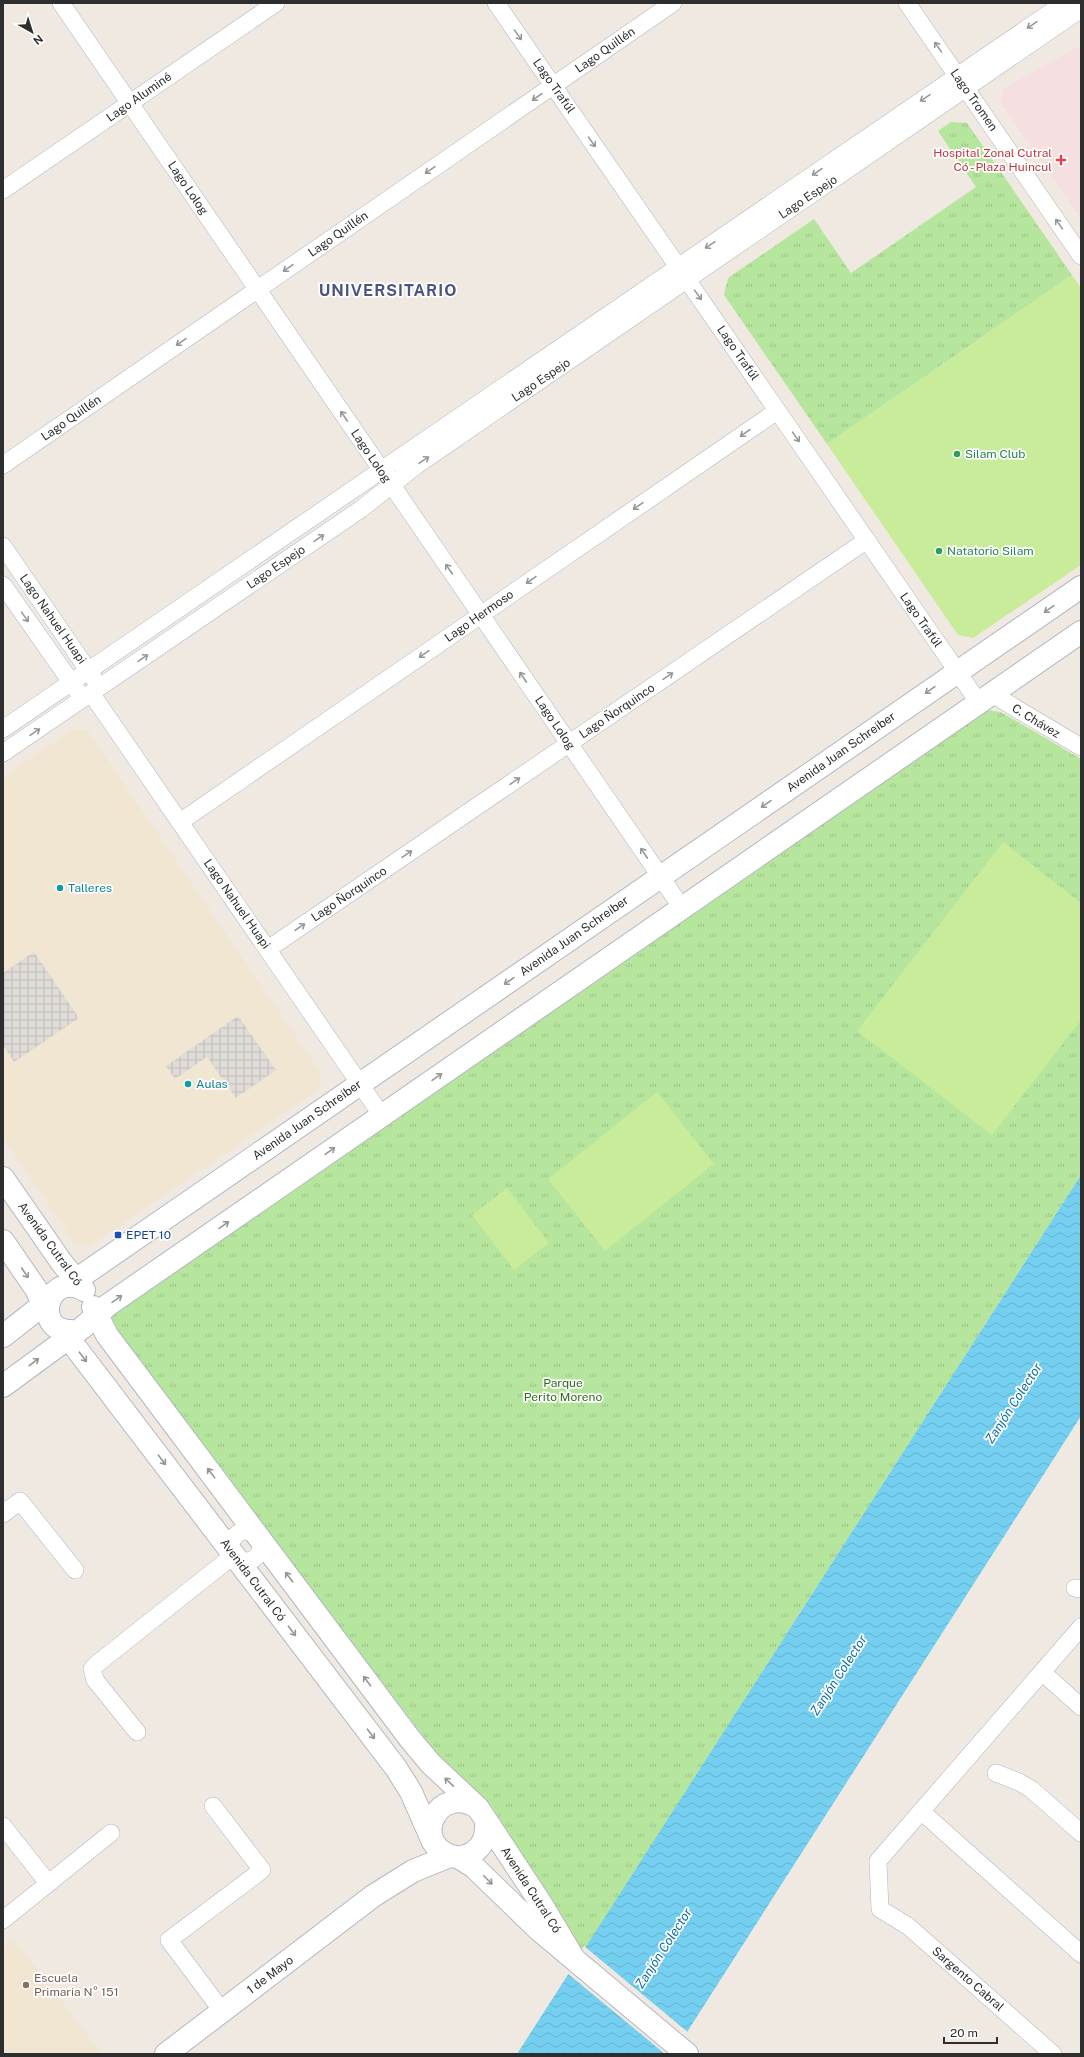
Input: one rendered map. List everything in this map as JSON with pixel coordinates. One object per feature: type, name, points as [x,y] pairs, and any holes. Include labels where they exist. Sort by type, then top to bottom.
[{"type":"main road","name":"Avenida Juan Schreiber","points":[[3,1386],[70,1310],[360,1083],[1081,587]]},
{"type":"main road","name":"Avenida Juan Schreiber","points":[[3,1336],[70,1310],[108,1305],[1081,632]]},
{"type":"main road","name":"Avenida Cutral Có","points":[[3,1178],[70,1310],[234,1555],[396,1768],[411,1792],[431,1830],[438,1848],[474,1867],[524,1916],[685,2053]]},
{"type":"main road","name":"Avenida Cutral Có","points":[[3,1241],[36,1289],[107,1335],[410,1739],[431,1764],[482,1815],[540,1902],[574,1959]]},
{"type":"main road","points":[[431,1830],[441,1807],[455,1801],[463,1801],[482,1815]]},
{"type":"main road","name":"Avenida Cutral Có","points":[[454,1856],[465,1856],[478,1849],[486,1837],[482,1815]]},
{"type":"main road","name":"1 de Mayo","points":[[374,1896],[413,1857],[431,1830]]},
{"type":"main road","name":"1 de Mayo","points":[[166,2054],[374,1896],[413,1871],[454,1856]]},
{"type":"street","name":"Lago Lolog","points":[[61,3],[682,908]]},
{"type":"street","name":"Lago Aluminé","points":[[3,190],[276,3]]},
{"type":"street","name":"Lago Trafúl","points":[[496,3],[958,672],[985,698]]},
{"type":"street","name":"Lago Quillén","points":[[3,465],[673,3]]},
{"type":"street","name":"Lago Tromen","points":[[907,3],[1081,256]]},
{"type":"street","name":"Lago Espejo","points":[[962,82],[1064,3]]},
{"type":"street","name":"Lago Espejo","points":[[3,729],[381,470],[683,273],[962,82],[1081,10]]},
{"type":"street","name":"Lago Espejo","points":[[3,754],[361,509],[414,467],[683,273]]},
{"type":"street","name":"Lago Hermoso","points":[[180,822],[777,410]]},
{"type":"street","name":"Lago Ñorquinco","points":[[268,949],[867,540]]},
{"type":"street","name":"Lago Nahuel Huapi","points":[[3,546],[89,670],[96,684],[91,693]]},
{"type":"street","name":"Lago Nahuel Huapi","points":[[3,585],[70,682],[81,694],[91,693]]},
{"type":"street","name":"Lago Nahuel Huapi","points":[[91,693],[382,1116]]},
{"type":"street","name":"C. Chávez","points":[[985,698],[1081,748]]},
{"type":"street","points":[[3,1514],[20,1501],[75,1570]]},
{"type":"street","points":[[137,1732],[95,1680],[92,1670],[98,1663],[234,1555],[243,1561],[248,1561],[257,1556],[261,1547],[258,1537]]},
{"type":"street","points":[[1081,1627],[921,1811],[1081,1954]]},
{"type":"street","points":[[1042,1672],[1081,1707]]},
{"type":"street","points":[[996,1772],[1031,1789],[1081,1833]]},
{"type":"street","points":[[213,1806],[262,1870],[169,1940],[222,2011]]},
{"type":"street","name":"Sargento Cabral","points":[[921,1811],[878,1861],[880,1909],[908,1926],[1054,2054]]},
{"type":"street","points":[[3,1826],[48,1883]]},
{"type":"street","points":[[3,1920],[111,1833]]},
{"type":"shaded area","name":"Hospital Zonal Cutral Có - Plaza Huincul","points":[[1081,45],[1081,219],[1000,102],[1004,88]]},
{"type":"shaded area","points":[[73,729],[88,731],[321,1073],[319,1089],[90,1246],[74,1242],[3,1138],[3,777]]},
{"type":"shaded area","points":[[34,952],[79,1018],[14,1062],[3,1045],[3,973]]},
{"type":"shaded area","points":[[238,1016],[276,1070],[236,1098],[207,1057],[175,1079],[166,1066]]},
{"type":"shaded area","name":"Escuela Primaria N° 151","points":[[14,1939],[102,2054],[3,2054],[3,1947]]},
{"type":"green space","points":[[951,122],[967,123],[1072,275],[827,444],[724,295],[728,278],[814,219],[851,273],[976,187],[938,131]]},
{"type":"green space","name":"Silam Club","points":[[1072,275],[1081,288],[1081,565],[973,638],[958,635],[827,444]]},
{"type":"green space","name":"Parque Perito Moreno","points":[[987,710],[1001,712],[1081,759],[1081,1175],[586,1947],[581,1950],[491,1805],[471,1791],[437,1754],[117,1334],[111,1319],[113,1314]]},
{"type":"green space","points":[[1003,842],[1081,903],[1081,1020],[992,1135],[857,1031]]},
{"type":"green space","points":[[657,1092],[714,1164],[605,1251],[548,1179]]},
{"type":"green space","points":[[507,1188],[549,1243],[514,1270],[472,1215]]},
{"type":"water","name":"Zanjón Colector","points":[[1081,1175],[1081,1416],[673,2054],[517,2054]]},
{"type":"pier","points":[[584,1946],[689,2033],[676,2054],[665,2054],[567,1973]]},
{"type":"place","name":"Hospital Zonal Cutral Có - Plaza Huincul","points":[[1061,160]]},
{"type":"place","name":"Silam Club","points":[[957,454]]},
{"type":"place","name":"Natatorio Silam","points":[[939,551]]},
{"type":"place","name":"Talleres","points":[[60,888]]},
{"type":"place","name":"Aulas","points":[[188,1084]]},
{"type":"place","name":"EPET 10","points":[[118,1235]]},
{"type":"place","name":"Escuela Primaria N° 151","points":[[26,1985]]},
{"type":"district","name":"UNIVERSITARIO","points":[[388,290]]}]
